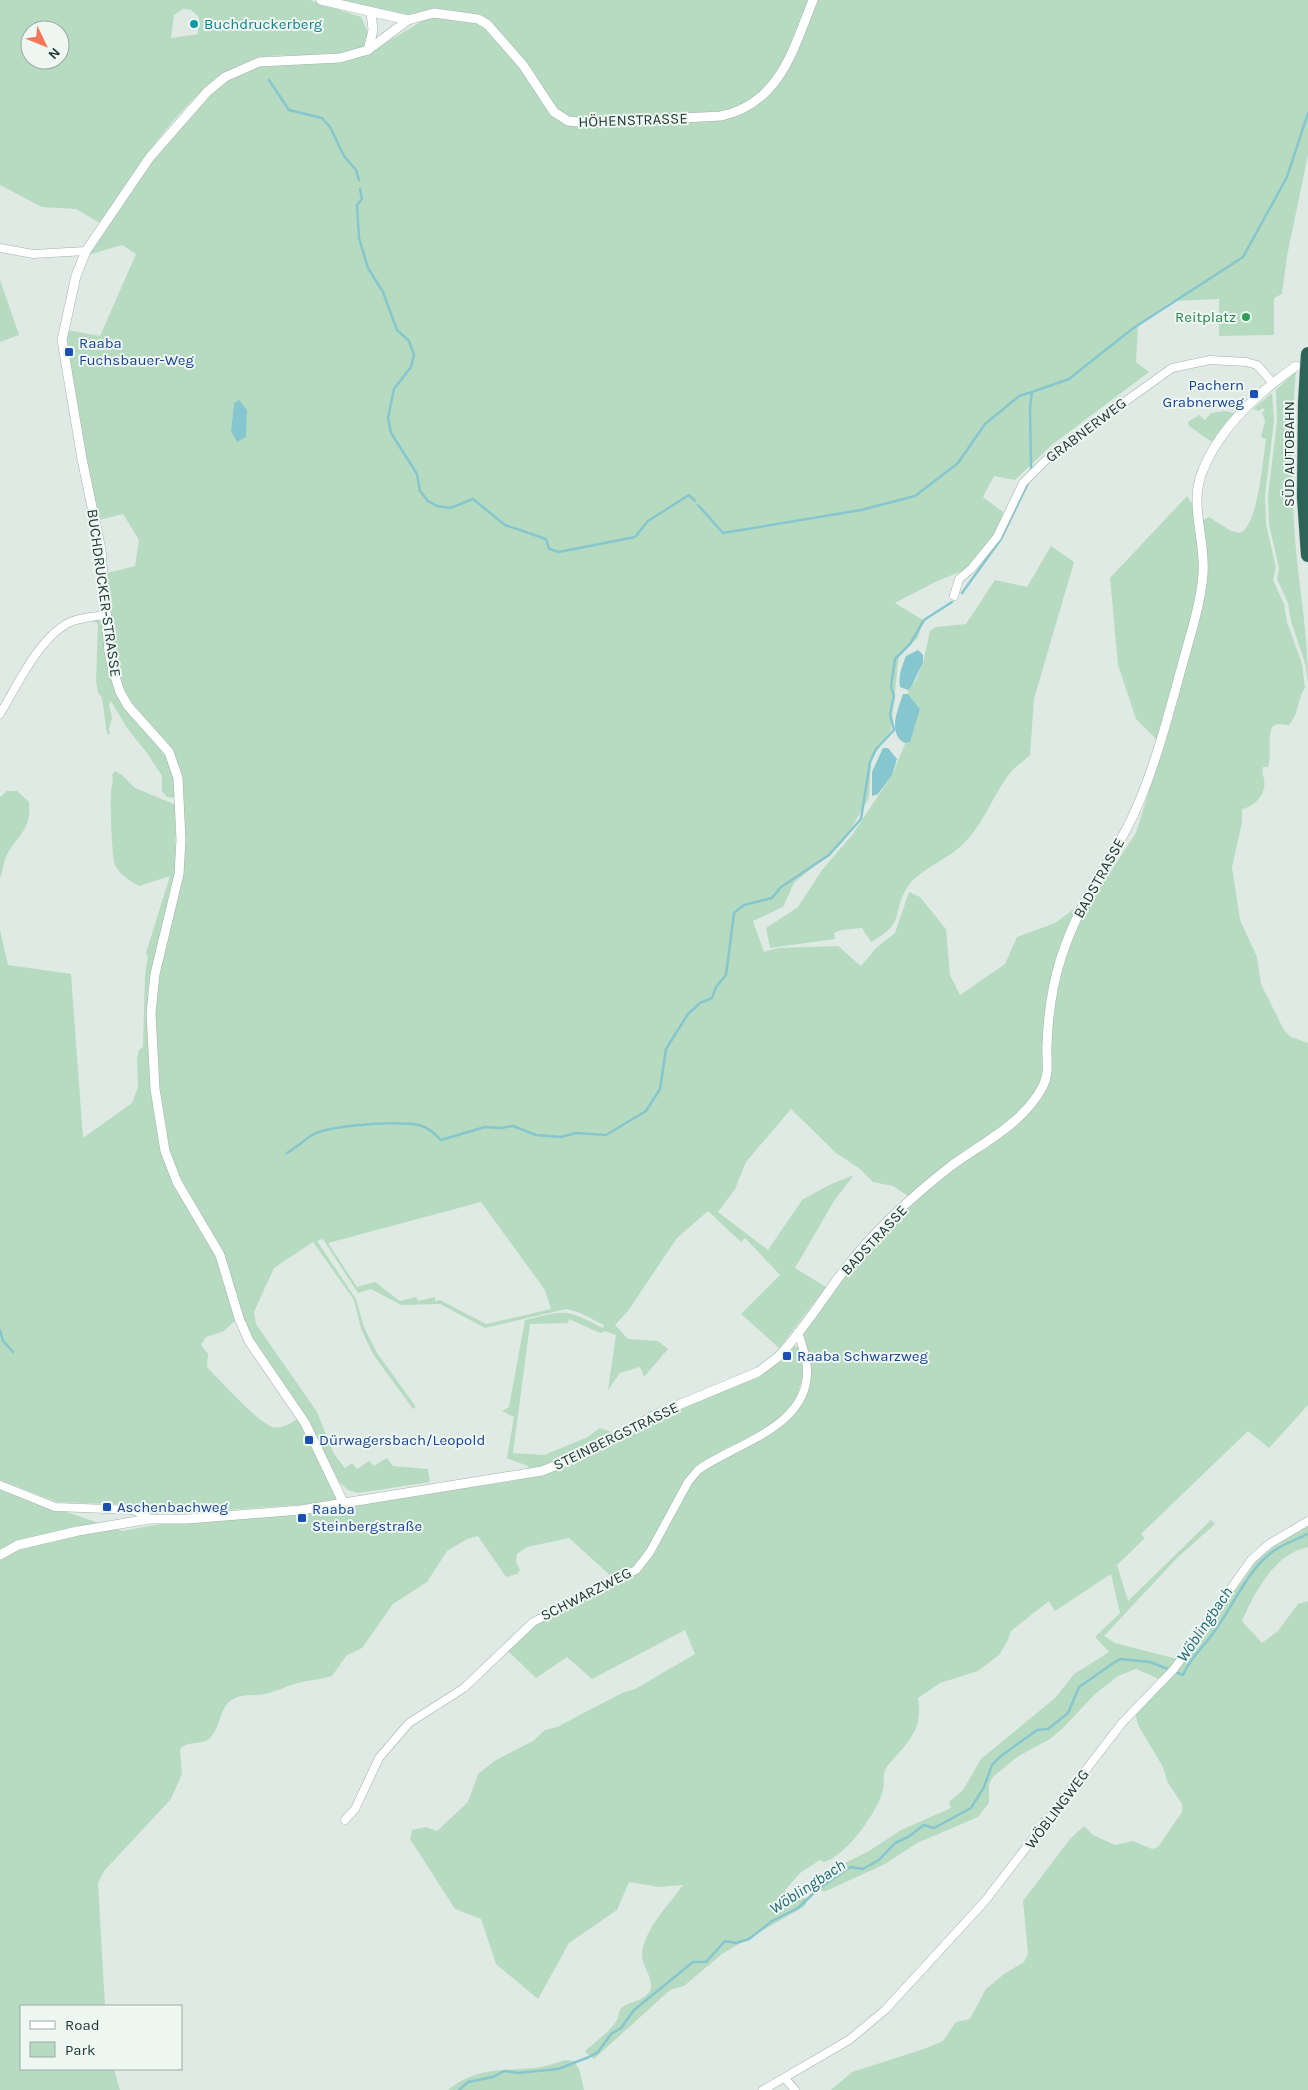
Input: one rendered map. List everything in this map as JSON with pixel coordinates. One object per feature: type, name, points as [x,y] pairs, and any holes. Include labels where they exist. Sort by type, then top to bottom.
[{"type":"highway","name":"SÜD AUTOBAHN","points":[[1308,354],[1305,403],[1304,497],[1308,555]]},
{"type":"street","name":"HÖHENSTRASSE","points":[[321,0],[408,20],[434,13],[478,19],[488,24],[523,65],[554,112],[568,121],[630,122],[721,116],[736,113],[754,104],[771,88],[790,57],[813,0]]},
{"type":"street","points":[[368,50],[373,30],[371,12]]},
{"type":"street","name":"BUCHDRUCKER-STRASSE","points":[[343,1502],[305,1422],[249,1342],[239,1318],[222,1260],[177,1182],[165,1151],[155,1088],[151,1007],[155,974],[179,874],[181,840],[179,787],[176,770],[169,752],[132,712],[120,692],[111,662],[99,534],[82,459],[62,344],[76,276],[86,251],[150,157],[195,104],[214,85],[230,75],[259,62],[340,58],[368,50],[408,20]]},
{"type":"street","points":[[0,248],[33,254],[86,251]]},
{"type":"street","name":"GRABNERWEG","points":[[954,596],[959,579],[971,569],[997,537],[1023,483],[1036,468],[1156,378],[1172,368],[1210,360],[1257,365],[1273,383]]},
{"type":"street","name":"BADSTRASSE","points":[[798,1332],[842,1273],[876,1232],[951,1167],[1017,1119],[1043,1086],[1047,1077],[1046,1050],[1051,1002],[1060,960],[1089,891],[1127,828],[1136,808],[1158,744],[1194,622],[1203,575],[1197,514],[1197,497],[1201,475],[1214,447],[1230,425],[1273,383],[1296,366]]},
{"type":"street","points":[[0,714],[39,651],[52,636],[73,621],[107,615]]},
{"type":"street","name":"STEINBERGSTRASSE","points":[[0,1554],[18,1545],[78,1530],[150,1519],[188,1520],[301,1510],[512,1477],[563,1464],[659,1413],[758,1372],[778,1357],[798,1332]]},
{"type":"street","name":"SCHWARZWEG","points":[[345,1820],[354,1809],[379,1758],[409,1723],[464,1688],[524,1629],[538,1619],[636,1570],[650,1552],[688,1482],[698,1470],[784,1420],[800,1398],[806,1384],[806,1358],[798,1332]]},
{"type":"street","points":[[0,1485],[56,1507],[134,1510],[150,1519]]},
{"type":"street","name":"WÖBLINGWEG","points":[[762,2090],[786,2078],[849,2040],[885,2010],[985,1901],[1122,1723],[1174,1669],[1251,1560],[1268,1544],[1308,1521]]},
{"type":"street","points":[[786,2078],[795,2090]]},
{"type":"green space","points":[[0,0],[310,0],[361,17],[367,30],[367,46],[331,55],[258,58],[234,68],[210,84],[168,127],[100,223],[76,209],[42,207],[0,185]],"holes":[[[183,9],[191,10],[199,17],[198,34],[171,38],[174,15]]]},
{"type":"green space","points":[[331,0],[808,0],[787,53],[778,69],[768,84],[740,106],[721,112],[589,119],[570,117],[557,109],[526,63],[490,21],[480,15],[433,8],[409,15]]},
{"type":"green space","points":[[817,0],[1308,0],[1308,155],[1287,256],[1282,294],[1274,298],[1274,335],[1219,336],[1219,299],[1172,301],[1138,326],[1136,362],[1149,372],[1053,444],[1015,480],[994,476],[983,497],[1003,512],[999,527],[972,567],[937,581],[895,603],[923,620],[918,638],[899,654],[891,730],[871,760],[869,798],[843,842],[794,883],[783,907],[753,921],[764,952],[778,948],[838,946],[861,966],[876,948],[895,933],[909,892],[920,897],[946,929],[950,975],[960,995],[1005,964],[1017,937],[1055,923],[1097,892],[1136,833],[1163,746],[1136,719],[1118,665],[1110,578],[1187,496],[1203,520],[1209,517],[1231,531],[1240,533],[1246,528],[1259,491],[1266,439],[1261,437],[1265,421],[1262,413],[1265,410],[1263,408],[1259,411],[1253,409],[1272,393],[1274,421],[1265,495],[1266,524],[1276,568],[1273,580],[1284,604],[1287,622],[1302,664],[1305,688],[1295,716],[1289,725],[1277,724],[1272,727],[1268,767],[1263,767],[1264,790],[1255,802],[1242,809],[1242,823],[1232,867],[1240,920],[1257,957],[1261,984],[1284,1030],[1291,1037],[1308,1043],[1308,1405],[1269,1448],[1248,1431],[1141,1534],[1145,1538],[1117,1565],[1128,1601],[1211,1520],[1215,1524],[1177,1558],[1104,1636],[1115,1643],[1177,1659],[1159,1679],[1136,1669],[1118,1676],[1095,1694],[1050,1739],[1017,1757],[993,1777],[989,1784],[989,1803],[978,1817],[917,1843],[885,1864],[824,1892],[814,1884],[825,1873],[869,1851],[901,1830],[951,1808],[949,1802],[963,1790],[981,1759],[1055,1698],[1074,1674],[1109,1652],[1095,1637],[1120,1613],[1111,1574],[1055,1611],[1049,1601],[1011,1631],[999,1655],[978,1671],[940,1683],[918,1698],[919,1715],[916,1728],[909,1740],[886,1768],[880,1799],[860,1832],[851,1843],[833,1858],[824,1862],[820,1860],[800,1873],[785,1890],[785,1896],[788,1898],[796,1895],[805,1898],[807,1901],[805,1906],[722,1954],[684,1986],[670,1990],[594,2059],[585,2052],[587,2049],[611,2028],[622,2008],[641,1999],[650,1991],[651,1982],[642,1959],[647,1935],[683,1885],[659,1887],[629,1882],[617,1910],[569,1943],[538,1999],[496,1964],[481,1919],[455,1909],[410,1839],[412,1830],[426,1827],[437,1831],[468,1802],[478,1774],[496,1760],[533,1741],[545,1730],[557,1727],[622,1693],[635,1689],[695,1654],[685,1630],[592,1679],[567,1657],[536,1678],[506,1649],[535,1623],[637,1571],[690,1483],[699,1472],[773,1430],[807,1385],[802,1335],[845,1276],[908,1196],[893,1186],[873,1182],[860,1169],[836,1153],[791,1109],[746,1162],[735,1189],[718,1212],[768,1250],[802,1200],[829,1185],[854,1175],[834,1201],[795,1268],[826,1287],[779,1348],[741,1314],[780,1275],[745,1238],[741,1242],[708,1211],[677,1238],[628,1311],[615,1325],[628,1339],[658,1341],[668,1349],[644,1377],[640,1367],[620,1373],[608,1390],[616,1335],[605,1331],[600,1333],[569,1319],[568,1323],[530,1324],[513,1453],[544,1455],[586,1438],[600,1428],[612,1432],[560,1461],[529,1469],[528,1466],[507,1458],[514,1417],[502,1411],[509,1407],[525,1320],[549,1314],[565,1313],[580,1317],[603,1328],[604,1325],[578,1312],[566,1309],[485,1328],[440,1304],[401,1305],[371,1289],[358,1293],[323,1239],[317,1241],[356,1299],[364,1327],[377,1353],[416,1407],[413,1409],[373,1354],[361,1329],[354,1300],[313,1242],[274,1268],[254,1312],[256,1324],[317,1412],[334,1454],[345,1468],[352,1463],[357,1469],[369,1461],[374,1466],[387,1458],[393,1466],[428,1469],[430,1482],[358,1493],[348,1490],[340,1483],[308,1421],[252,1340],[242,1317],[223,1254],[185,1190],[168,1150],[158,1088],[154,1013],[155,990],[182,875],[180,770],[171,752],[133,708],[119,676],[110,625],[107,573],[135,566],[139,540],[123,514],[99,520],[85,458],[66,343],[67,330],[100,336],[136,254],[122,245],[88,255],[153,159],[197,106],[227,80],[260,65],[340,61],[369,53],[422,21],[434,17],[477,22],[485,27],[520,68],[551,115],[588,127],[722,120],[743,113],[760,103],[773,90],[794,57]],"holes":[[[234,403],[246,428],[246,437],[231,431]],[[481,1202],[545,1290],[551,1309],[486,1324],[440,1300],[435,1301],[435,1297],[418,1301],[416,1297],[400,1301],[375,1282],[357,1287],[328,1243]]]},
{"type":"green space","points":[[0,280],[19,335],[0,342]]},
{"type":"green space","points":[[1296,371],[1292,434],[1293,497],[1295,539],[1307,647],[1308,683],[1305,663],[1291,621],[1288,603],[1277,579],[1279,568],[1269,524],[1268,496],[1277,421],[1276,390]]},
{"type":"green space","points":[[1225,411],[1234,413],[1214,441],[1210,441],[1189,426],[1188,422],[1199,415],[1205,420],[1211,413]]},
{"type":"green space","points":[[1051,546],[1074,562],[1034,699],[1030,755],[1010,773],[969,838],[955,851],[920,874],[909,885],[903,894],[894,922],[882,935],[871,942],[862,928],[841,930],[834,933],[835,939],[770,948],[766,928],[798,907],[822,870],[852,835],[892,775],[905,744],[910,741],[920,709],[908,694],[908,690],[916,680],[923,663],[930,631],[936,627],[966,624],[995,580],[1027,587]]},
{"type":"green space","points":[[89,619],[98,619],[102,623],[109,668],[117,694],[156,744],[173,772],[176,785],[174,798],[167,797],[162,791],[162,776],[127,728],[111,701],[109,705],[112,718],[109,728],[110,734],[107,734],[102,698],[98,693],[96,680],[98,624]]},
{"type":"green space","points":[[115,771],[135,788],[176,805],[175,874],[148,989],[147,1013],[151,1089],[165,1162],[216,1257],[236,1320],[224,1331],[206,1337],[201,1345],[208,1354],[207,1367],[249,1410],[267,1424],[273,1427],[280,1427],[290,1424],[298,1418],[343,1502],[152,1515],[135,1505],[57,1502],[0,1480],[0,930],[8,965],[71,974],[83,1138],[132,1103],[138,1087],[137,1059],[139,1050],[143,1047],[145,974],[148,957],[146,953],[170,876],[139,886],[122,874],[115,865],[112,843],[111,791],[112,775]]},
{"type":"green space","points":[[7,791],[17,791],[29,802],[29,811],[26,826],[6,858],[0,878],[0,797]]},
{"type":"green space","points":[[793,1346],[798,1347],[803,1359],[804,1372],[797,1396],[789,1409],[770,1425],[704,1462],[634,1567],[614,1579],[569,1538],[527,1547],[517,1554],[516,1562],[520,1570],[517,1574],[506,1577],[478,1536],[467,1539],[447,1551],[427,1582],[393,1604],[362,1648],[346,1656],[332,1676],[290,1685],[265,1694],[237,1697],[228,1703],[216,1729],[208,1740],[183,1746],[180,1749],[182,1774],[171,1799],[104,1871],[98,1883],[105,2005],[20,2005],[20,2070],[114,2070],[120,2090],[0,2090],[0,1489],[122,1531],[188,1519],[344,1505],[513,1481],[564,1468],[661,1416],[759,1375],[780,1360]]},
{"type":"green space","points":[[1308,1525],[1308,1547],[1285,1557],[1267,1576],[1253,1598],[1242,1621],[1262,1643],[1278,1631],[1298,1604],[1308,1601],[1308,2090],[831,2090],[852,2072],[943,2041],[956,2022],[970,2019],[986,1989],[1004,1974],[1024,1962],[1028,1954],[1023,1901],[1070,1839],[1084,1826],[1093,1835],[1115,1845],[1133,1841],[1152,1849],[1158,1847],[1182,1812],[1182,1804],[1167,1781],[1163,1767],[1138,1725],[1135,1712],[1177,1671],[1260,1556]]},
{"type":"green space","points":[[565,2060],[574,2061],[579,2069],[584,2090],[448,2090],[469,2077],[479,2074],[499,2070],[538,2067]]},
{"type":"water","points":[[239,400],[247,410],[246,437],[237,442],[231,431],[234,403]]},
{"type":"water","points":[[918,650],[923,655],[923,663],[908,690],[900,687],[901,671],[906,656]]},
{"type":"water","points":[[903,694],[908,694],[920,709],[910,742],[905,743],[896,734],[895,727]]},
{"type":"water","points":[[883,748],[888,748],[897,759],[892,775],[878,794],[872,796],[872,772]]},
{"type":"waterway","points":[[269,80],[289,110],[322,118],[330,127],[344,156],[356,170],[359,180]]},
{"type":"waterway","points":[[1031,468],[1030,407],[1032,392],[1069,379],[1132,329],[1243,257],[1287,177],[1308,113]]},
{"type":"waterway","points":[[360,189],[362,199],[357,205],[359,238],[368,268],[383,292],[397,330],[409,341],[414,355],[411,367],[394,389],[388,418],[391,433],[417,474],[420,491],[428,501],[437,506],[450,508],[473,499],[505,525],[546,539],[549,549],[559,552],[635,537],[648,521],[689,495],[695,501]]},
{"type":"waterway","points":[[698,505],[723,533],[861,510],[915,496],[958,463],[985,424],[1019,396],[1032,392]]},
{"type":"waterway","points":[[962,593],[1001,539],[1029,481]]},
{"type":"waterway","points":[[287,1153],[312,1135],[348,1126],[396,1123],[419,1125],[428,1129],[441,1140],[485,1127],[500,1128],[513,1126],[536,1135],[561,1137],[576,1133],[606,1135],[646,1111],[660,1089],[666,1049],[688,1014],[700,1003],[712,998],[716,987],[726,975],[734,913],[744,905],[772,898],[781,887],[829,855],[861,819],[870,762],[876,749],[894,730],[890,714],[894,696],[891,686],[895,659],[910,644],[924,620],[952,602]]},
{"type":"waterway","points":[[0,1330],[3,1341],[13,1352]]},
{"type":"waterway","name":"Wöblingbach","points":[[459,2090],[468,2082],[493,2077],[504,2071],[518,2073],[558,2069],[598,2052],[611,2034],[621,2028],[634,2010],[693,1962],[706,1962],[725,1941],[736,1943],[749,1939],[772,1921],[798,1908],[818,1889],[850,1867],[863,1869],[879,1860],[895,1843],[908,1837],[924,1825],[934,1828],[971,1808],[984,1787],[992,1765],[1001,1756],[1037,1730],[1048,1729],[1068,1713],[1079,1687],[1120,1659],[1150,1662],[1183,1675],[1214,1632],[1243,1585],[1260,1563],[1280,1547],[1308,1534]]},
{"type":"place","name":"Buchdruckerberg","points":[[194,24]]},
{"type":"place","name":"Reitplatz","points":[[1246,317]]},
{"type":"place","name":"Raaba Fuchsbauer-Weg","points":[[69,352]]},
{"type":"place","name":"Pachern Grabnerweg","points":[[1254,394]]},
{"type":"place","name":"Raaba Schwarzweg","points":[[787,1356]]},
{"type":"place","name":"Dürwagersbach/Leopold","points":[[309,1440]]},
{"type":"place","name":"Aschenbachweg","points":[[107,1507]]},
{"type":"place","name":"Raaba Steinbergstraße","points":[[302,1518]]}]
